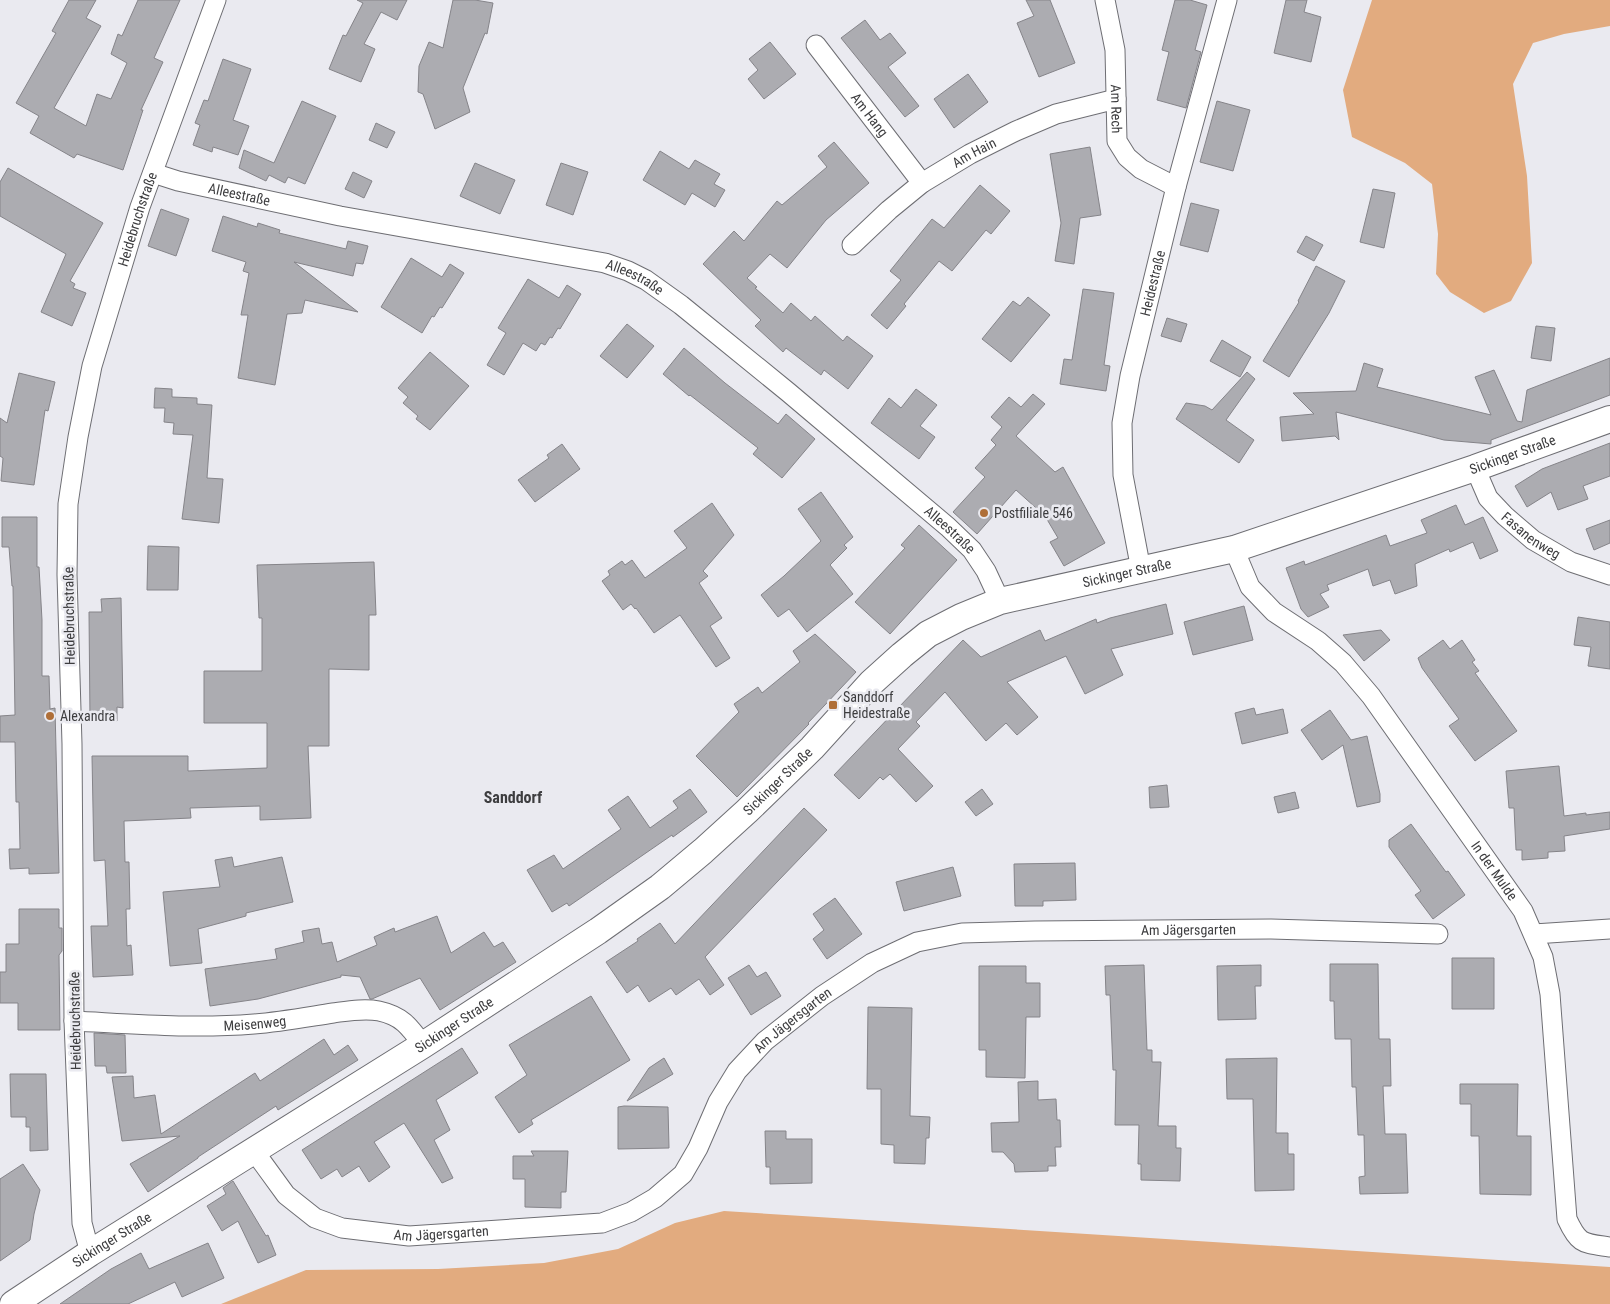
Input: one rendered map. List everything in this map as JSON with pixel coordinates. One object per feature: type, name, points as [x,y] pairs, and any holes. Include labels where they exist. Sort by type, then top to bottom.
[{"type":"street","name":"Heidebruchstraße","points":[[90,1253],[82,1223],[74,1021],[72,744],[67,575],[68,504],[78,437],[92,366],[135,224],[216,0]]},
{"type":"street","name":"Am Rech","points":[[1106,0],[1115,50],[1117,141],[1127,157],[1141,169],[1176,187]]},
{"type":"street","name":"Heidestraße","points":[[1141,570],[1123,475],[1122,423],[1130,376],[1176,187],[1227,0]]},
{"type":"street","name":"Am Hang","points":[[816,45],[922,183]]},
{"type":"street","name":"Am Hain","points":[[852,245],[889,210],[922,183],[970,154],[1056,114],[1116,99]]},
{"type":"street","name":"Alleestraße","points":[[153,173],[178,181],[340,216],[606,263],[646,280],[692,314],[795,398],[948,527],[972,550],[986,571],[1000,601]]},
{"type":"street","name":"Sickinger Straße","points":[[13,1304],[90,1253],[422,1045],[598,932],[660,887],[710,844],[799,761],[872,683],[928,634],[961,617],[1000,601],[1234,549],[1475,468],[1610,419]]},
{"type":"street","name":"Fasanenweg","points":[[1475,468],[1488,498],[1505,516],[1533,540],[1571,562],[1610,575]]},
{"type":"street","name":"In der Mulde","points":[[1234,549],[1250,587],[1274,612],[1324,647],[1343,664],[1371,696],[1524,911],[1543,957],[1550,994],[1568,1219],[1574,1235],[1585,1243],[1610,1247]]},
{"type":"street","name":"Am Jägersgarten","points":[[254,1151],[286,1195],[315,1218],[342,1228],[409,1236],[602,1223],[631,1212],[655,1198],[683,1174],[698,1148],[718,1102],[737,1071],[765,1041],[822,996],[872,963],[917,942],[962,933],[1035,931],[1271,929],[1438,934]]},
{"type":"street","points":[[1534,934],[1610,929]]},
{"type":"street","name":"Meisenweg","points":[[74,1021],[180,1027],[218,1027],[371,1010],[397,1017],[409,1026],[422,1045]]},
{"type":"shaded area","points":[[1372,0],[1610,0],[1610,26],[1564,34],[1533,43],[1513,84],[1527,176],[1532,263],[1511,301],[1484,313],[1450,292],[1436,274],[1438,234],[1432,184],[1405,163],[1352,137],[1343,90]]},
{"type":"shaded area","points":[[724,1211],[1610,1267],[1610,1304],[221,1304],[306,1270],[438,1269],[544,1263],[618,1249],[675,1223]]},
{"type":"building","points":[[69,0],[96,0],[86,18],[101,26],[54,108],[86,126],[97,94],[111,99],[127,63],[111,54],[118,34],[122,36],[138,0],[180,0],[154,58],[163,62],[141,110],[143,110],[123,170],[77,154],[74,158],[30,133],[39,116],[16,103],[56,33],[52,31]]},
{"type":"building","points":[[357,0],[407,0],[397,20],[381,12],[364,44],[375,49],[361,82],[329,69],[343,35],[346,36],[363,3]]},
{"type":"building","points":[[453,0],[475,0],[493,3],[487,34],[485,33],[463,88],[470,112],[435,129],[423,94],[418,92],[419,66],[429,42],[443,48]]},
{"type":"building","points":[[1026,0],[1050,0],[1075,63],[1039,77],[1017,23],[1034,16]]},
{"type":"building","points":[[1175,0],[1190,0],[1207,5],[1195,50],[1201,52],[1186,108],[1157,100],[1169,52],[1162,50]]},
{"type":"building","points":[[1286,0],[1307,0],[1304,12],[1321,17],[1311,62],[1274,53]]},
{"type":"building","points":[[865,20],[880,40],[890,33],[906,53],[888,67],[919,106],[905,117],[841,38]]},
{"type":"building","points":[[770,42],[796,74],[764,99],[748,79],[758,70],[749,59]]},
{"type":"building","points":[[223,59],[251,69],[233,120],[249,126],[238,155],[213,147],[212,152],[193,145],[200,125],[195,123],[204,100],[208,101]]},
{"type":"building","points":[[968,74],[988,102],[954,128],[934,99]]},
{"type":"building","points":[[302,101],[336,116],[305,184],[288,177],[285,183],[269,175],[266,181],[239,168],[244,150],[274,163]]},
{"type":"building","points":[[1217,101],[1250,110],[1233,171],[1200,162]]},
{"type":"building","points":[[376,123],[395,132],[387,148],[369,140]]},
{"type":"building","points":[[834,142],[869,183],[826,220],[787,268],[770,254],[747,278],[757,287],[755,288],[783,313],[791,303],[811,321],[815,316],[843,341],[847,336],[873,356],[848,389],[824,370],[821,375],[786,348],[783,352],[755,326],[761,320],[703,264],[734,231],[744,241],[777,201],[782,205],[827,167],[818,156]]},
{"type":"building","points":[[1090,147],[1101,215],[1080,218],[1074,264],[1055,261],[1061,223],[1050,154]]},
{"type":"building","points":[[660,151],[689,169],[695,160],[720,174],[714,184],[725,190],[715,207],[692,193],[685,205],[643,180]]},
{"type":"building","points":[[475,163],[515,180],[500,214],[460,196]]},
{"type":"building","points":[[561,163],[588,172],[573,215],[546,205]]},
{"type":"building","points":[[8,168],[103,223],[70,281],[75,284],[73,288],[86,293],[72,326],[41,312],[66,254],[0,216],[0,182]]},
{"type":"building","points":[[353,172],[372,181],[364,198],[345,189]]},
{"type":"building","points":[[980,185],[1010,211],[991,234],[986,230],[952,271],[939,261],[904,304],[906,306],[887,329],[871,315],[901,280],[890,271],[932,219],[944,228]]},
{"type":"building","points":[[1373,189],[1395,193],[1384,248],[1360,242]]},
{"type":"building","points":[[1191,203],[1219,210],[1208,252],[1180,245]]},
{"type":"building","points":[[161,209],[189,219],[176,256],[148,246]]},
{"type":"building","points":[[223,216],[257,227],[258,223],[280,230],[279,233],[346,249],[348,241],[368,246],[363,264],[356,263],[353,276],[294,262],[358,312],[305,300],[302,313],[287,314],[275,385],[238,378],[248,315],[241,315],[249,273],[243,271],[246,262],[212,251]]},
{"type":"building","points":[[1306,236],[1323,245],[1314,261],[1297,252]]},
{"type":"building","points":[[411,258],[442,277],[450,264],[464,273],[442,308],[440,307],[434,317],[432,316],[422,333],[381,307]]},
{"type":"building","points":[[1316,266],[1345,281],[1329,313],[1289,377],[1263,361],[1299,302]]},
{"type":"building","points":[[528,279],[559,298],[567,285],[581,294],[560,329],[558,328],[552,338],[550,337],[545,345],[541,343],[536,351],[523,343],[504,375],[487,365],[506,333],[498,328]]},
{"type":"building","points":[[1083,289],[1114,293],[1104,365],[1110,366],[1106,391],[1060,384],[1064,359],[1072,360]]},
{"type":"building","points":[[1028,297],[1050,315],[1011,362],[982,339],[1013,301],[1020,306]]},
{"type":"building","points":[[1167,318],[1187,324],[1181,342],[1161,336]]},
{"type":"building","points":[[627,324],[654,346],[627,378],[600,356]]},
{"type":"building","points":[[1536,326],[1555,328],[1551,361],[1531,358]]},
{"type":"building","points":[[1222,340],[1251,357],[1240,377],[1210,361]]},
{"type":"building","points":[[684,348],[778,424],[786,414],[815,439],[782,478],[753,454],[758,448],[663,374]]},
{"type":"building","points":[[430,352],[469,386],[430,430],[416,419],[418,416],[403,403],[408,397],[398,388]]},
{"type":"building","points":[[1610,358],[1610,395],[1491,440],[1491,444],[1444,440],[1336,412],[1339,440],[1335,436],[1282,441],[1280,417],[1314,414],[1293,393],[1356,391],[1364,363],[1383,369],[1377,387],[1491,415],[1475,377],[1494,370],[1517,421],[1522,422],[1527,390]]},
{"type":"building","points":[[1247,372],[1255,379],[1226,420],[1254,440],[1239,463],[1176,419],[1186,403],[1205,406],[1212,410]]},
{"type":"building","points":[[19,373],[55,382],[48,411],[45,410],[34,485],[1,481],[3,458],[0,456],[0,418],[7,423]]},
{"type":"building","points":[[155,388],[172,389],[172,397],[197,398],[197,404],[212,405],[207,478],[223,479],[219,523],[182,519],[193,435],[173,434],[174,423],[164,422],[165,408],[154,408]]},
{"type":"building","points":[[916,389],[937,405],[920,426],[935,437],[919,459],[871,423],[889,398],[901,408]]},
{"type":"building","points":[[1033,394],[1045,404],[1016,436],[1055,472],[1063,467],[1105,543],[1064,566],[1050,542],[1058,538],[1045,516],[1016,490],[977,534],[953,512],[985,477],[975,468],[996,445],[991,440],[1002,427],[991,417],[1009,397],[1021,407]]},
{"type":"building","points":[[1610,443],[1610,476],[1583,486],[1588,499],[1558,510],[1551,492],[1527,507],[1515,486],[1542,469]]},
{"type":"building","points":[[562,444],[580,469],[535,502],[518,480],[549,458],[547,455]]},
{"type":"building","points":[[821,492],[853,537],[844,545],[847,548],[830,565],[853,594],[807,632],[789,609],[778,617],[761,595],[821,541],[798,509]]},
{"type":"building","points":[[712,503],[734,535],[703,571],[708,576],[699,583],[722,618],[710,626],[730,658],[716,667],[680,615],[654,633],[631,604],[623,610],[602,581],[610,575],[608,571],[622,561],[625,565],[632,560],[645,578],[687,548],[674,531]]},
{"type":"building","points":[[1456,505],[1465,525],[1483,517],[1498,551],[1480,559],[1473,542],[1450,552],[1449,549],[1415,564],[1417,586],[1395,594],[1390,580],[1373,586],[1368,569],[1327,585],[1329,590],[1320,594],[1329,607],[1308,617],[1301,609],[1286,568],[1304,561],[1305,565],[1386,535],[1390,546],[1427,533],[1421,520]]},
{"type":"building","points":[[2,517],[37,517],[37,567],[39,567],[42,620],[42,676],[49,676],[50,709],[55,708],[59,873],[29,874],[29,868],[10,869],[9,849],[20,849],[19,802],[16,802],[15,742],[0,742],[0,716],[15,715],[13,586],[9,547],[2,547]]},
{"type":"building","points":[[1610,520],[1610,543],[1594,550],[1586,529]]},
{"type":"building","points":[[919,525],[957,560],[890,634],[855,602],[905,548],[901,545]]},
{"type":"building","points":[[148,546],[179,547],[178,590],[147,590]]},
{"type":"building","points":[[374,562],[376,615],[369,615],[369,670],[329,669],[329,746],[308,746],[311,818],[260,820],[260,806],[190,808],[191,818],[124,821],[125,862],[129,862],[130,909],[126,909],[127,946],[131,945],[133,975],[93,977],[91,926],[108,926],[105,860],[94,861],[92,756],[188,756],[188,771],[267,768],[267,723],[204,723],[204,671],[262,671],[262,618],[259,618],[257,565]]},
{"type":"building","points":[[121,598],[123,708],[117,707],[117,721],[90,721],[89,612],[102,612],[101,599]]},
{"type":"building","points":[[1166,604],[1173,634],[1111,649],[1123,675],[1085,694],[1066,656],[1007,682],[1038,717],[1017,735],[1006,723],[986,741],[945,692],[916,722],[920,726],[898,749],[933,786],[916,802],[890,774],[883,780],[880,777],[859,799],[834,775],[963,640],[981,657],[1040,630],[1045,641],[1096,619],[1097,623]]},
{"type":"building","points":[[1244,606],[1253,640],[1193,655],[1184,622]]},
{"type":"building","points":[[1578,617],[1610,622],[1610,669],[1588,666],[1591,647],[1574,645]]},
{"type":"building","points":[[1381,630],[1390,640],[1364,661],[1343,635]]},
{"type":"building","points":[[815,634],[856,672],[809,724],[737,797],[696,756],[739,712],[734,704],[758,687],[762,693],[800,662],[793,651]]},
{"type":"building","points":[[1443,640],[1450,649],[1462,640],[1475,660],[1472,662],[1479,671],[1475,673],[1517,731],[1475,761],[1449,726],[1459,719],[1422,668],[1418,658]]},
{"type":"building","points":[[1254,708],[1256,715],[1283,709],[1288,733],[1242,744],[1235,713]]},
{"type":"building","points":[[1330,710],[1351,740],[1367,736],[1380,794],[1380,802],[1357,807],[1343,745],[1322,760],[1301,730]]},
{"type":"building","points":[[1559,766],[1564,816],[1610,812],[1610,829],[1564,836],[1565,851],[1548,852],[1548,858],[1522,860],[1522,850],[1516,850],[1514,808],[1509,808],[1506,771]]},
{"type":"building","points":[[1167,785],[1169,807],[1150,808],[1149,787]]},
{"type":"building","points":[[690,789],[707,812],[673,837],[672,835],[569,906],[567,903],[552,912],[527,870],[554,855],[563,869],[621,829],[608,810],[628,796],[650,828],[678,808],[673,801]]},
{"type":"building","points":[[982,789],[993,804],[976,816],[965,802]]},
{"type":"building","points":[[1295,792],[1299,808],[1278,813],[1274,797]]},
{"type":"building","points":[[804,808],[827,830],[705,957],[724,985],[710,995],[699,979],[676,995],[671,988],[649,1002],[638,985],[627,993],[606,962],[638,941],[637,939],[660,923],[675,944]]},
{"type":"building","points":[[1411,824],[1465,895],[1433,919],[1415,895],[1421,891],[1389,847],[1389,840]]},
{"type":"building","points":[[232,857],[234,867],[282,857],[293,902],[246,913],[246,916],[198,929],[202,963],[170,966],[163,892],[220,887],[215,860]]},
{"type":"building","points":[[1075,863],[1076,900],[1043,901],[1043,906],[1015,906],[1014,864]]},
{"type":"building","points":[[953,867],[961,896],[904,911],[896,882]]},
{"type":"building","points":[[835,898],[862,934],[827,959],[813,939],[824,930],[813,914]]},
{"type":"building","points":[[19,909],[59,909],[59,928],[62,928],[62,951],[59,955],[60,1030],[18,1030],[18,1003],[0,1003],[0,972],[6,972],[6,944],[19,944]]},
{"type":"building","points":[[437,916],[451,953],[484,932],[494,947],[503,942],[516,962],[440,1010],[420,978],[370,999],[360,977],[341,975],[341,977],[258,999],[210,1006],[205,969],[277,959],[275,949],[304,942],[302,931],[319,928],[322,944],[332,942],[337,962],[377,945],[374,937],[394,928],[395,932]]},
{"type":"building","points":[[1452,958],[1494,958],[1494,1009],[1452,1009]]},
{"type":"building","points":[[1330,964],[1378,964],[1379,1039],[1390,1039],[1391,1086],[1383,1086],[1385,1134],[1406,1134],[1408,1193],[1360,1194],[1359,1177],[1365,1176],[1364,1135],[1358,1135],[1356,1087],[1352,1087],[1351,1039],[1335,1039],[1334,1001],[1330,1001]]},
{"type":"building","points":[[749,965],[757,977],[766,972],[781,996],[751,1015],[728,978]]},
{"type":"building","points":[[1144,965],[1147,1050],[1152,1050],[1152,1062],[1161,1062],[1158,1126],[1176,1126],[1176,1148],[1181,1148],[1180,1181],[1141,1180],[1141,1164],[1138,1164],[1139,1125],[1115,1125],[1116,1070],[1113,1070],[1110,995],[1106,995],[1105,966]]},
{"type":"building","points":[[1261,965],[1261,986],[1255,986],[1256,1019],[1218,1020],[1217,966]]},
{"type":"building","points":[[979,966],[1026,966],[1026,983],[1040,983],[1040,1017],[1026,1017],[1025,1078],[986,1077],[986,1050],[979,1050]]},
{"type":"building","points":[[591,996],[630,1060],[531,1120],[533,1124],[519,1133],[495,1097],[527,1075],[509,1045]]},
{"type":"building","points":[[868,1007],[912,1008],[910,1116],[930,1117],[929,1138],[926,1138],[925,1164],[894,1163],[894,1145],[881,1144],[881,1089],[867,1089]]},
{"type":"building","points":[[94,1033],[125,1035],[126,1073],[107,1073],[106,1066],[95,1066]]},
{"type":"building","points":[[324,1039],[334,1055],[348,1045],[358,1060],[278,1110],[276,1106],[148,1192],[130,1164],[180,1136],[122,1141],[112,1077],[133,1076],[134,1098],[155,1095],[161,1134],[255,1073],[260,1081]]},
{"type":"building","points":[[462,1048],[478,1073],[436,1100],[450,1130],[434,1140],[453,1178],[442,1183],[404,1123],[374,1142],[390,1167],[369,1182],[359,1166],[342,1177],[337,1169],[321,1179],[302,1150]]},
{"type":"building","points":[[664,1058],[673,1074],[627,1101],[649,1068]]},
{"type":"building","points":[[1277,1058],[1276,1133],[1288,1133],[1288,1154],[1294,1154],[1294,1190],[1255,1191],[1253,1099],[1227,1099],[1226,1059]]},
{"type":"building","points":[[10,1074],[46,1074],[48,1150],[30,1151],[30,1127],[26,1127],[26,1117],[11,1117]]},
{"type":"building","points":[[1038,1081],[1038,1100],[1056,1099],[1057,1120],[1060,1120],[1061,1147],[1055,1147],[1056,1166],[1048,1166],[1048,1171],[1015,1172],[1014,1164],[1003,1152],[992,1152],[991,1123],[1019,1122],[1018,1082]]},
{"type":"building","points":[[1460,1084],[1518,1084],[1517,1136],[1531,1136],[1531,1195],[1480,1194],[1479,1136],[1471,1136],[1471,1104],[1460,1104]]},
{"type":"building","points":[[618,1107],[668,1107],[669,1148],[618,1149]]},
{"type":"building","points":[[765,1131],[786,1131],[786,1139],[812,1139],[812,1183],[770,1184],[770,1167],[766,1167]]},
{"type":"building","points":[[531,1151],[568,1151],[566,1192],[561,1192],[561,1208],[525,1207],[525,1179],[513,1179],[513,1156],[534,1156]]},
{"type":"building","points":[[23,1164],[40,1190],[30,1240],[0,1261],[0,1179]]},
{"type":"building","points":[[233,1181],[266,1236],[268,1235],[276,1255],[258,1263],[238,1221],[222,1231],[207,1206],[226,1194],[223,1188]]},
{"type":"building","points":[[208,1243],[224,1278],[182,1297],[175,1282],[128,1304],[60,1304],[111,1269],[141,1253],[149,1269]]},
{"type":"place","name":"Postfiliale 546","points":[[984,513]]},
{"type":"place","name":"Sanddorf Heidestraße","points":[[833,705]]},
{"type":"place","name":"Alexandra","points":[[50,716]]},
{"type":"district","name":"Sanddorf","points":[[513,797]]}]
